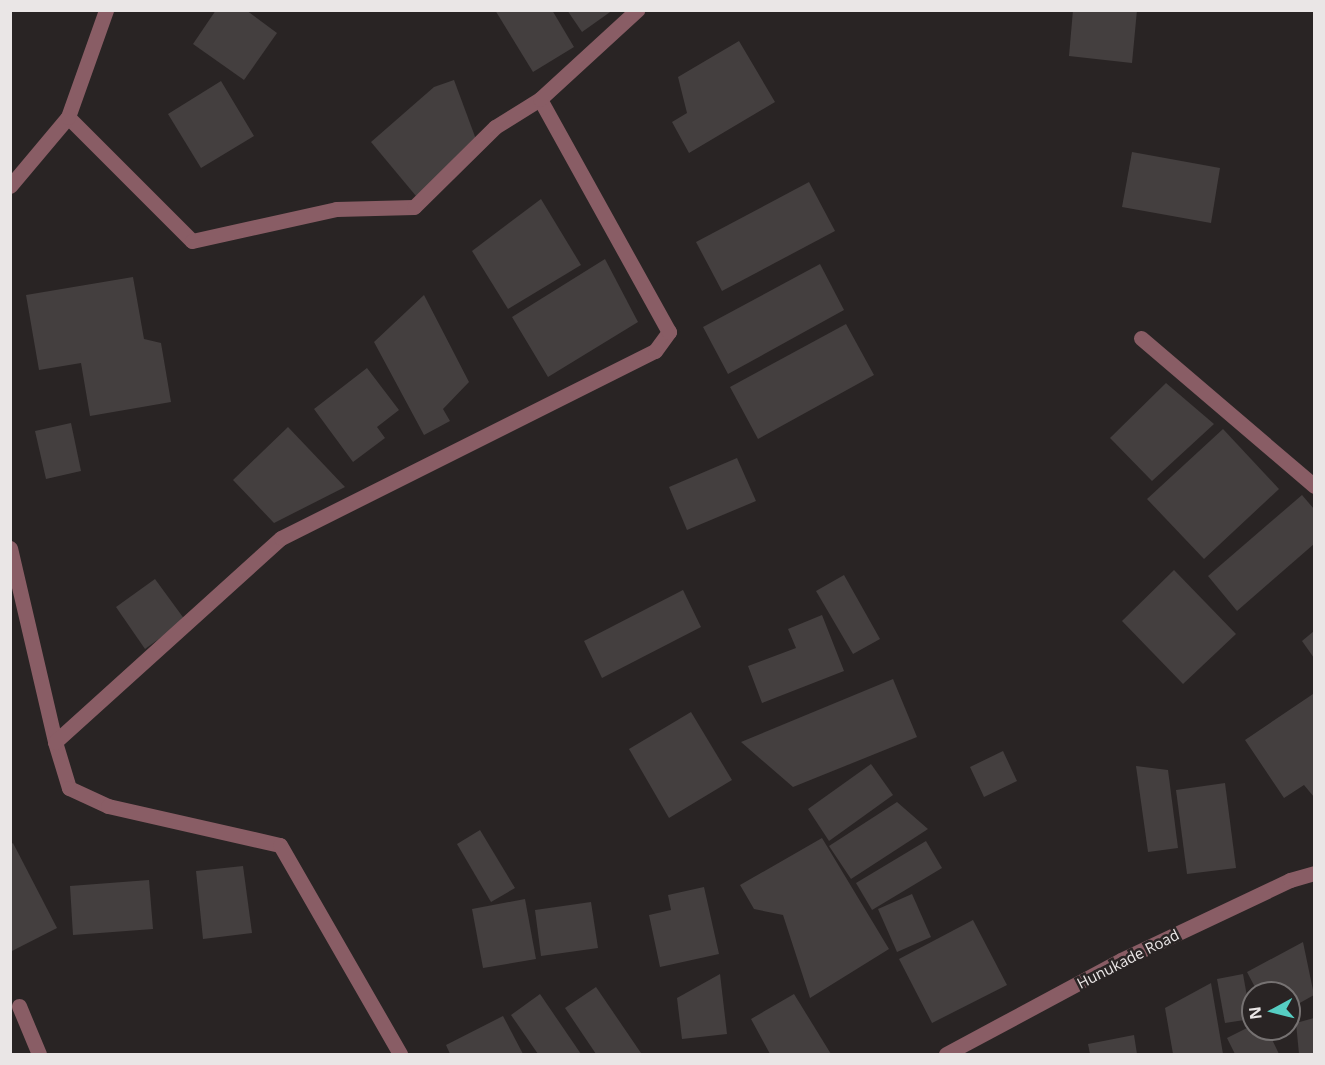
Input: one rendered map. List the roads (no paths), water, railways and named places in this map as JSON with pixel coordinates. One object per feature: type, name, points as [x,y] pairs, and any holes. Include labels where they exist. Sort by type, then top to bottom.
[{"type":"street","points":[[10,186],[68,117],[106,10]]},
{"type":"street","points":[[68,117],[192,241],[336,209],[414,207],[495,127],[540,99],[637,10]]},
{"type":"street","points":[[55,742],[281,538],[655,351],[669,332],[540,99]]},
{"type":"street","points":[[1141,338],[1314,486]]},
{"type":"street","points":[[10,548],[55,742],[69,788],[108,806],[280,845],[400,1054]]},
{"type":"street","name":"Hunukade Road","points":[[946,1054],[1121,960],[1290,880],[1314,873]]},
{"type":"street","points":[[19,1006],[39,1054]]}]
